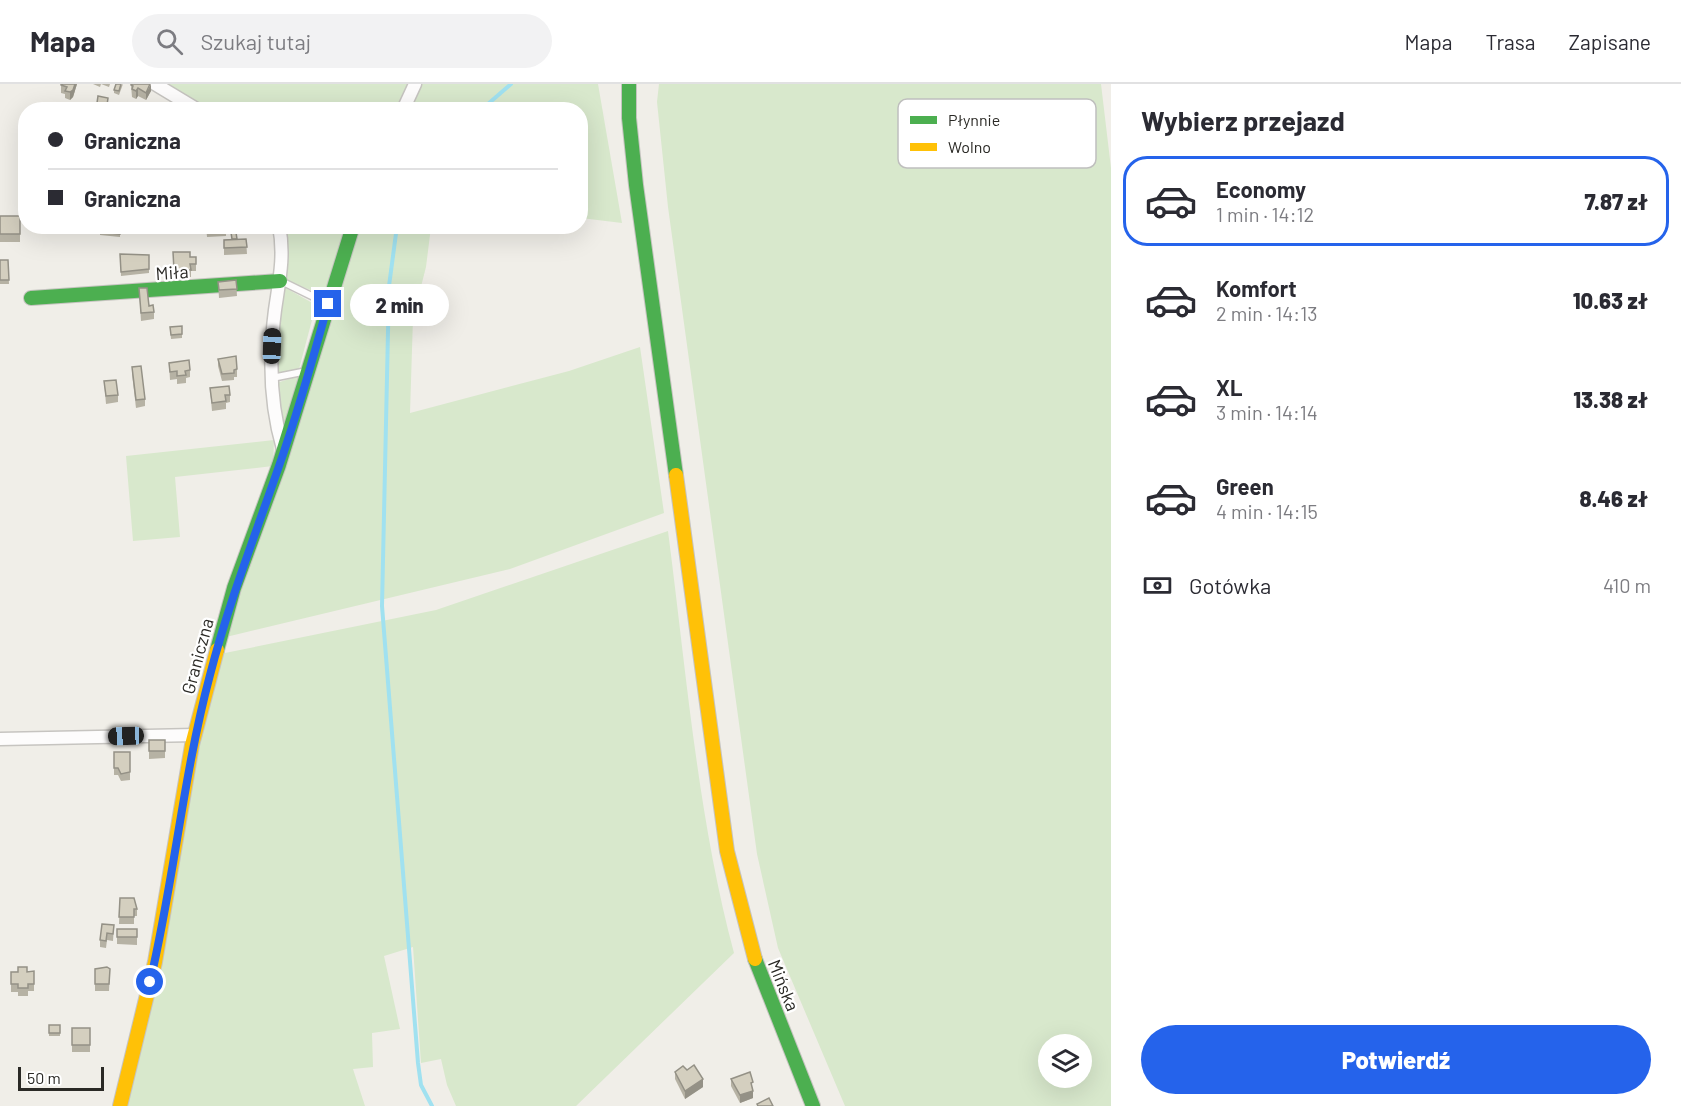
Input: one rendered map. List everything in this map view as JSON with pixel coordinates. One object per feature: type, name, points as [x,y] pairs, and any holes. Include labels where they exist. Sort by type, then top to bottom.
[{"type":"street","points":[[155,84],[185,102]]},
{"type":"street","points":[[407,102],[415,84]]},
{"type":"street","name":"Mińska","points":[[629,84],[629,118],[636,185],[731,874],[748,944],[813,1106]]},
{"type":"street","points":[[280,234],[280,281],[273,332],[272,378],[274,412],[283,449]]},
{"type":"street","name":"Graniczna","points":[[120,1106],[155,962],[195,735],[234,588],[309,370],[350,234]]},
{"type":"street","name":"Miła","points":[[31,298],[280,281]]},
{"type":"street","points":[[0,739],[195,735]]},
{"type":"lane","points":[[280,281],[328,304]]},
{"type":"lane","points":[[272,378],[309,370]]},
{"type":"green space","points":[[159,84],[412,84],[404,102],[190,102]]},
{"type":"green space","points":[[420,84],[598,84],[622,223],[588,219],[588,102],[412,102]]},
{"type":"green space","points":[[659,84],[1101,84],[1111,168],[1111,1106],[845,1106],[778,948],[757,854],[668,207],[657,102]]},
{"type":"green space","points":[[283,234],[347,234],[325,296],[286,280]]},
{"type":"green space","points":[[356,234],[430,234],[426,267],[413,318],[410,413],[569,371],[640,347],[664,513],[510,569],[226,637]]},
{"type":"green space","points":[[284,287],[316,305],[299,369],[276,375],[274,350]]},
{"type":"green space","points":[[306,373],[285,430],[280,430],[277,383]]},
{"type":"green space","points":[[274,440],[273,466],[175,477],[180,537],[133,541],[126,456]]},
{"type":"green space","points":[[668,531],[702,797],[711,850],[734,953],[576,1106],[456,1106],[447,1085],[441,1059],[421,1063],[413,947],[384,956],[400,1029],[372,1033],[373,1067],[353,1069],[365,1106],[126,1106],[199,739],[220,654],[436,610]]},
{"type":"building","points":[[61,84],[75,84],[70,92],[65,91],[67,87]]},
{"type":"building","points":[[116,84],[121,84],[119,91],[114,90]]},
{"type":"building","points":[[131,84],[150,84],[146,93],[138,88],[136,91],[132,89]]},
{"type":"building","points":[[98,96],[108,98],[107,102],[97,102]]},
{"type":"building","points":[[0,216],[18,216],[18,234],[0,234]]},
{"type":"building","points":[[231,234],[236,234],[237,239],[232,239]]},
{"type":"building","points":[[246,239],[247,247],[224,248],[224,240]]},
{"type":"building","points":[[173,252],[190,252],[190,257],[196,257],[196,264],[190,264],[191,270],[174,270]]},
{"type":"building","points":[[120,254],[149,255],[149,269],[121,272]]},
{"type":"building","points":[[0,260],[8,260],[9,280],[0,280]]},
{"type":"building","points":[[236,280],[237,289],[219,290],[218,282]]},
{"type":"building","points":[[139,288],[147,288],[149,306],[153,305],[154,312],[141,313]]},
{"type":"building","points":[[182,326],[182,334],[171,335],[170,327]]},
{"type":"building","points":[[236,356],[237,369],[234,373],[222,374],[218,359]]},
{"type":"building","points":[[189,360],[190,370],[185,371],[186,375],[177,376],[177,371],[170,372],[169,363]]},
{"type":"building","points":[[141,366],[145,399],[136,400],[132,367]]},
{"type":"building","points":[[116,380],[118,395],[106,396],[104,381]]},
{"type":"building","points":[[229,386],[230,395],[225,395],[226,401],[212,403],[210,388]]},
{"type":"building","points":[[149,740],[165,740],[165,751],[149,751]]},
{"type":"building","points":[[114,752],[130,752],[130,772],[121,774],[118,768],[114,768]]},
{"type":"building","points":[[120,898],[134,898],[137,909],[134,909],[134,917],[119,917]]},
{"type":"building","points":[[102,924],[114,925],[113,934],[107,933],[106,941],[100,940]]},
{"type":"building","points":[[117,929],[137,929],[137,937],[117,937]]},
{"type":"building","points":[[18,967],[27,967],[27,972],[34,971],[34,984],[28,984],[28,988],[18,988],[18,984],[11,984],[11,972],[18,972]]},
{"type":"building","points":[[107,967],[110,969],[109,984],[95,984],[95,969]]},
{"type":"building","points":[[49,1025],[60,1025],[60,1033],[49,1033]]},
{"type":"building","points":[[72,1028],[90,1028],[90,1045],[72,1045]]},
{"type":"building","points":[[694,1065],[703,1079],[685,1091],[675,1072],[683,1066],[687,1070]]},
{"type":"building","points":[[750,1072],[753,1091],[740,1095],[731,1079]]},
{"type":"building","points":[[769,1098],[773,1106],[758,1106],[757,1104]]},
{"type":"waterway","points":[[490,102],[511,84]]},
{"type":"waterway","points":[[396,234],[389,286],[382,606],[418,1063],[421,1085],[432,1106]]},
{"type":"traffic: fast","points":[[629,84],[629,118],[636,185],[676,475]]},
{"type":"traffic: fast","points":[[217,650],[234,588],[279,465],[351,234]]},
{"type":"traffic: fast","points":[[31,298],[280,281]]},
{"type":"traffic: fast","points":[[755,959],[813,1106]]},
{"type":"traffic: slow","points":[[676,475],[727,851],[755,959]]},
{"type":"traffic: slow","points":[[120,1106],[155,962],[192,745],[217,650]]},
{"type":"route","points":[[150,982],[174,860],[192,745],[210,675],[234,588],[279,465],[328,304]]}]
